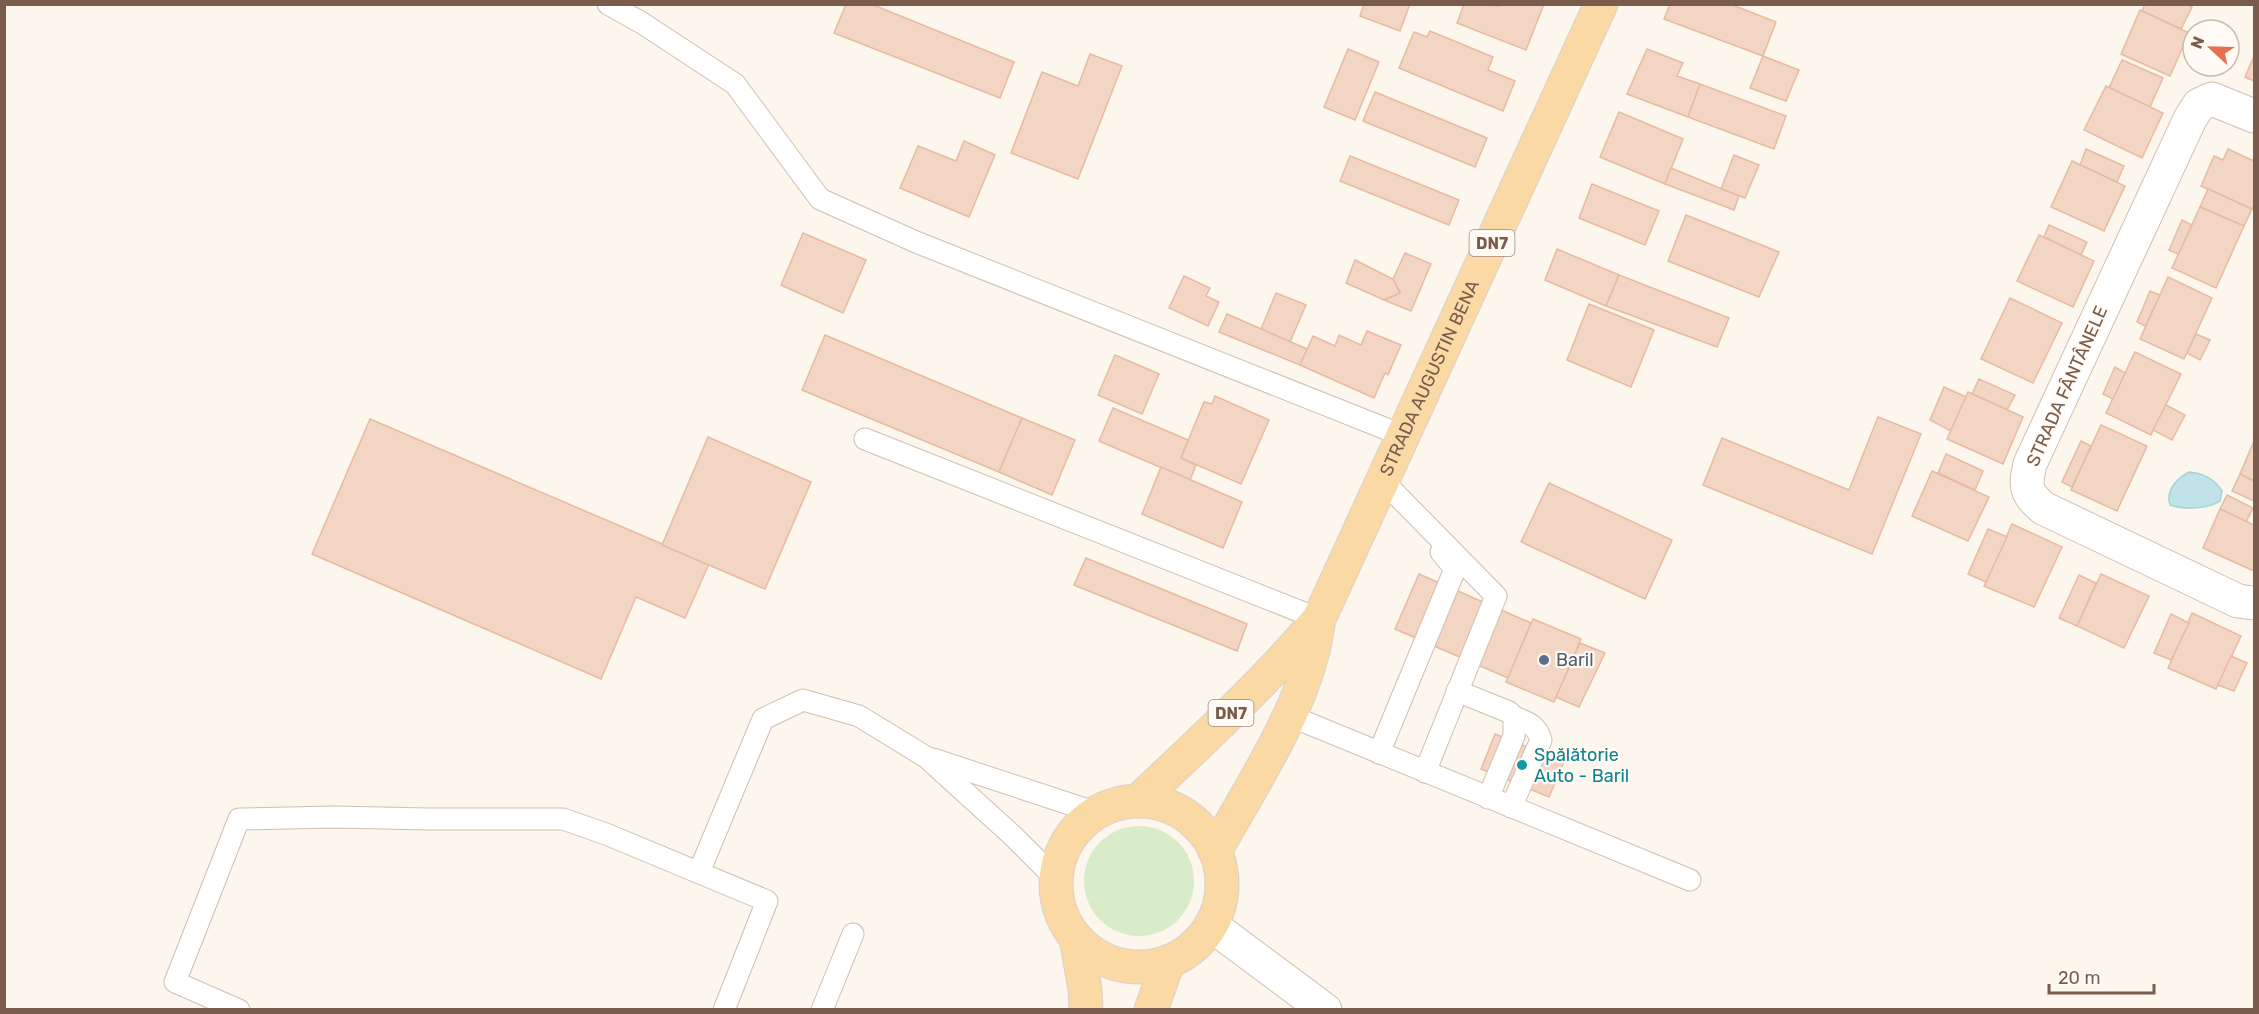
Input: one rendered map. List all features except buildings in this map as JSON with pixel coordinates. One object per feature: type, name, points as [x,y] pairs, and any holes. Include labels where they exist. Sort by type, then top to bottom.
[{"type":"main road","name":"STRADA AUGUSTIN BENA","points":[[1138,801],[1250,696],[1319,620],[1601,4]]},
{"type":"main road","name":"STRADA AUGUSTIN BENA","points":[[1215,851],[1288,715],[1305,678],[1316,644],[1319,620]]},
{"type":"main road","points":[[1138,801],[1162,804],[1184,814],[1203,830],[1215,851],[1222,876],[1220,901],[1211,925],[1193,947],[1168,962],[1143,967],[1118,964],[1095,954],[1076,938],[1065,920],[1058,900],[1056,879],[1060,859],[1068,841],[1081,825],[1109,806],[1138,801]]},
{"type":"main road","points":[[1076,938],[1085,989],[1086,1010]]},
{"type":"main road","points":[[1151,1010],[1168,962]]},
{"type":"street","name":"STRADA FÂNTÂNELE","points":[[2254,116],[2212,99],[2199,105],[2194,112],[2030,464],[2026,483],[2029,496],[2043,508],[2238,601],[2254,603]]},
{"type":"street","points":[[1211,925],[1325,1010]]},
{"type":"lane","points":[[608,4],[642,23],[735,84],[820,199],[916,242],[1404,436]]},
{"type":"lane","points":[[865,439],[1319,620]]},
{"type":"lane","points":[[1383,482],[1496,597],[1425,772]]},
{"type":"lane","points":[[1379,753],[1455,569],[1383,482]]},
{"type":"lane","points":[[1457,691],[1509,712],[1514,717],[1532,724],[1539,733],[1541,740],[1511,807]]},
{"type":"lane","points":[[699,872],[763,719],[803,700],[858,716],[927,757],[1056,879]]},
{"type":"lane","points":[[1288,715],[1690,880]]},
{"type":"lane","points":[[1488,798],[1514,736],[1514,717]]},
{"type":"lane","points":[[927,757],[1097,813]]},
{"type":"lane","points":[[239,1010],[175,982],[238,819],[334,817],[563,819],[767,901],[724,1010]]},
{"type":"lane","points":[[822,1010],[853,934]]},
{"type":"green space","points":[[1139,826],[1160,830],[1178,842],[1190,860],[1194,881],[1190,902],[1178,920],[1160,932],[1139,936],[1118,932],[1100,920],[1088,902],[1084,881],[1088,860],[1100,842],[1118,830]]},
{"type":"water","points":[[2189,472],[2204,476],[2216,484],[2222,491],[2220,501],[2196,508],[2170,505],[2169,495],[2173,486]]},
{"type":"place","name":"Baril","points":[[1544,660]]},
{"type":"place","name":"Spălătorie Auto - Baril","points":[[1522,765]]}]
